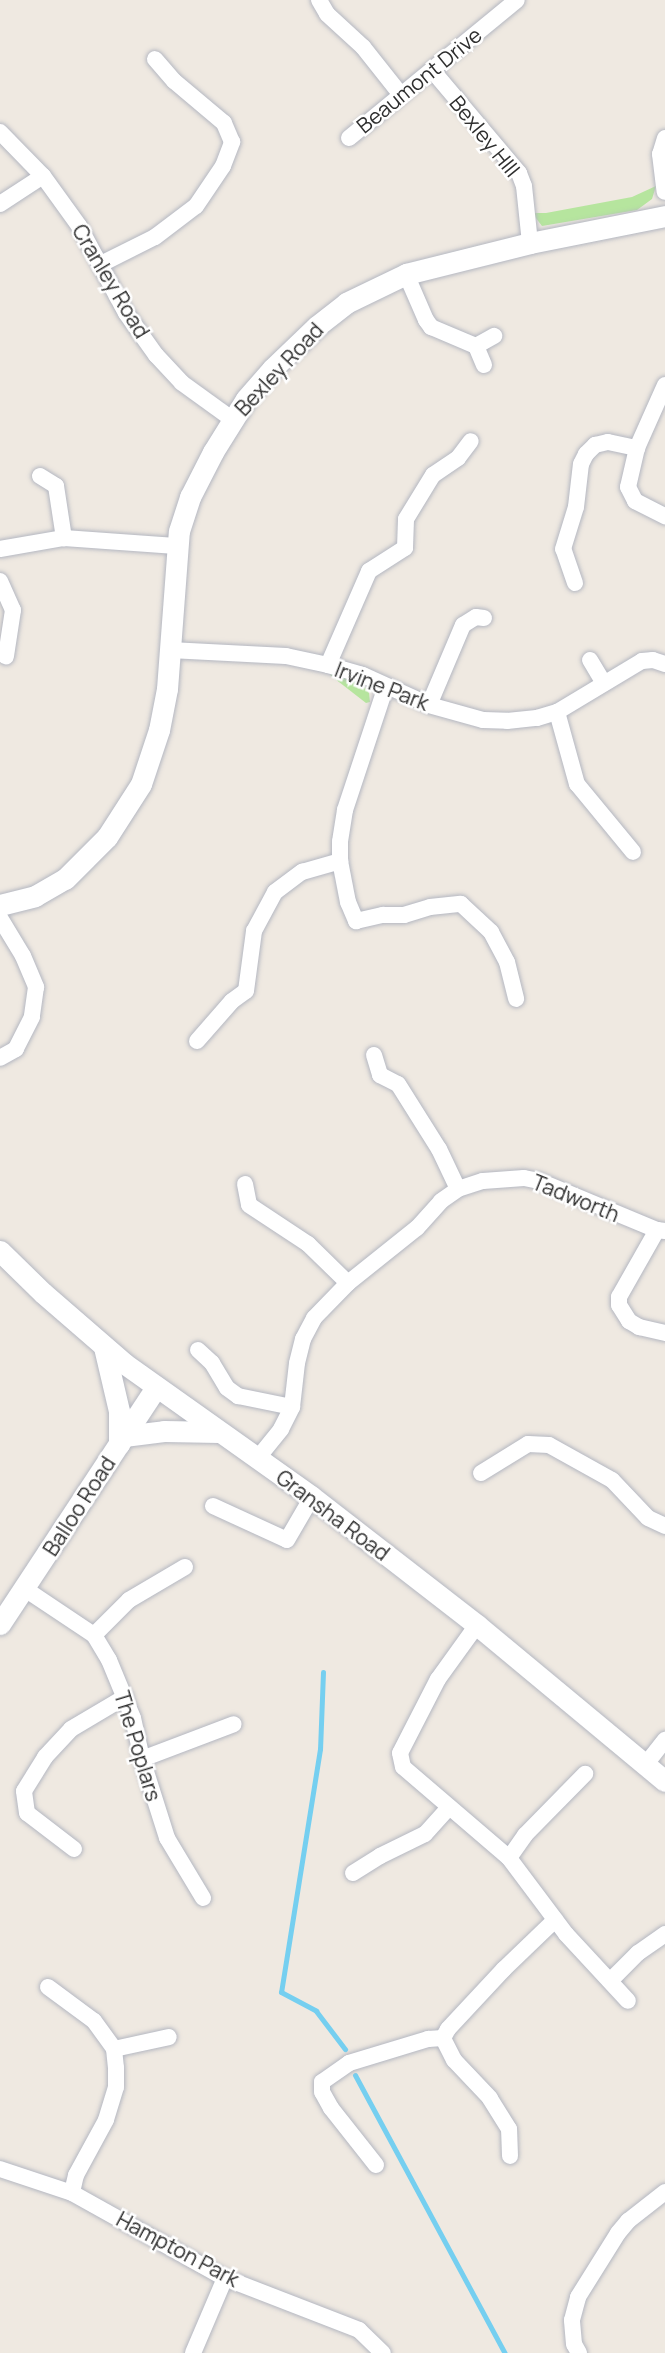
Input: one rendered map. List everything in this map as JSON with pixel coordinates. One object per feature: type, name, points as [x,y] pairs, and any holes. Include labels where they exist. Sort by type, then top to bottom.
[{"type":"street","points":[[319,0],[327,14],[363,47],[401,95]]},
{"type":"street","name":"Beaumont Drive","points":[[349,138],[517,0]]},
{"type":"street","points":[[101,264],[155,237],[196,206],[223,166],[232,142],[224,123],[174,81],[155,59]]},
{"type":"street","name":"Bexley HIll","points":[[432,70],[519,173],[524,186],[530,243]]},
{"type":"street","name":"Cranley Road","points":[[0,132],[43,176],[79,226],[126,313],[156,356],[182,383],[210,406],[232,419]]},
{"type":"street","points":[[665,138],[660,154],[665,192]]},
{"type":"street","points":[[0,204],[43,176]]},
{"type":"street","name":"Bexley Road","points":[[0,905],[35,896],[65,879],[107,837],[141,784],[159,730],[170,650],[176,546],[190,497],[232,419],[272,369],[317,326],[346,303],[406,274],[530,243],[665,216]]},
{"type":"street","points":[[406,274],[431,327],[476,346],[484,365]]},
{"type":"street","points":[[476,346],[494,336]]},
{"type":"street","points":[[665,385],[637,448],[628,487],[634,501],[665,516]]},
{"type":"street","points":[[328,664],[369,571],[405,548],[406,519],[434,475],[458,459],[471,441]]},
{"type":"street","points":[[575,583],[563,549],[576,507],[581,464],[586,454],[595,445],[608,442],[637,448]]},
{"type":"street","points":[[40,477],[56,486],[64,538]]},
{"type":"street","points":[[0,549],[64,538],[176,546]]},
{"type":"street","points":[[0,580],[13,610],[6,656]]},
{"type":"street","points":[[429,705],[463,626],[476,617],[484,618]]},
{"type":"street","name":"Irvine Park","points":[[170,650],[286,656],[328,664],[363,675],[429,705],[483,720],[537,718],[556,712],[603,682],[642,661],[653,660],[665,664]]},
{"type":"street","points":[[590,660],[603,682]]},
{"type":"street","points":[[386,686],[345,810],[340,861],[348,902],[356,921],[383,915],[405,915],[430,907],[461,904],[491,933],[507,962],[516,999]]},
{"type":"street","points":[[556,712],[577,784],[633,852]]},
{"type":"street","points":[[197,1041],[232,1001],[246,991],[254,931],[275,892],[302,872],[340,861]]},
{"type":"street","points":[[0,918],[23,956],[36,987],[32,1017],[16,1048],[0,1058]]},
{"type":"street","points":[[374,1055],[381,1076],[398,1084],[439,1149],[458,1189]]},
{"type":"street","name":"Tadworth","points":[[257,1459],[281,1429],[292,1407],[297,1363],[303,1339],[314,1318],[348,1283],[417,1228],[441,1201],[458,1189],[483,1180],[524,1178],[539,1181],[661,1230],[619,1297],[619,1305],[629,1321],[639,1327],[665,1333]]},
{"type":"street","points":[[245,1184],[249,1205],[308,1244],[348,1283]]},
{"type":"street","name":"Gransha Road","points":[[0,1251],[42,1293],[104,1347],[156,1387],[312,1497],[477,1625],[665,1781]]},
{"type":"street","points":[[104,1347],[122,1440],[170,1431],[219,1432]]},
{"type":"street","points":[[198,1350],[212,1363],[227,1388],[238,1396],[292,1407]]},
{"type":"street","name":"Balloo Road","points":[[0,1624],[156,1387]]},
{"type":"street","points":[[481,1473],[528,1444],[549,1445],[612,1480],[648,1518],[665,1526]]},
{"type":"street","points":[[213,1506],[287,1540],[312,1497]]},
{"type":"street","points":[[94,1635],[129,1600],[185,1567]]},
{"type":"street","name":"The Poplars","points":[[25,1589],[94,1635],[133,1718],[142,1759],[167,1838],[202,1898]]},
{"type":"street","points":[[477,1625],[438,1679],[400,1753],[403,1767],[508,1858],[555,1920],[628,2001]]},
{"type":"street","points":[[74,1849],[27,1813],[24,1791],[45,1757],[70,1729],[125,1697]]},
{"type":"street","points":[[142,1759],[234,1724]]},
{"type":"street","points":[[646,1764],[665,1740]]},
{"type":"street","points":[[508,1858],[525,1835],[585,1774]]},
{"type":"street","points":[[353,1873],[380,1856],[424,1834],[449,1807]]},
{"type":"street","points":[[443,2038],[448,2029],[504,1969],[555,1920]]},
{"type":"street","points":[[610,1981],[638,1953],[665,1934]]},
{"type":"street","points":[[48,1987],[94,2021],[114,2049],[116,2087],[106,2121],[75,2175],[72,2193]]},
{"type":"street","points":[[114,2049],[169,2037]]},
{"type":"street","points":[[376,2165],[331,2108],[315,2078],[348,2064],[428,2039],[443,2038]]},
{"type":"street","points":[[443,2038],[454,2060],[490,2098],[509,2129],[510,2156]]},
{"type":"street","name":"Hampton Park","points":[[0,2169],[72,2193],[225,2278],[359,2330],[383,2353]]},
{"type":"street","points":[[579,2353],[574,2344],[572,2320],[578,2297],[628,2221],[665,2193]]},
{"type":"street","points":[[193,2353],[225,2278]]},
{"type":"green space","points":[[656,186],[652,199],[637,210],[542,226],[532,213],[546,213],[632,197]]},
{"type":"green space","points":[[331,673],[362,684],[369,693],[370,702],[366,703],[330,675]]},
{"type":"waterway","points":[[323,1672],[320,1749],[281,1992],[316,2011],[345,2049]]},
{"type":"waterway","points":[[355,2075],[505,2353]]}]
